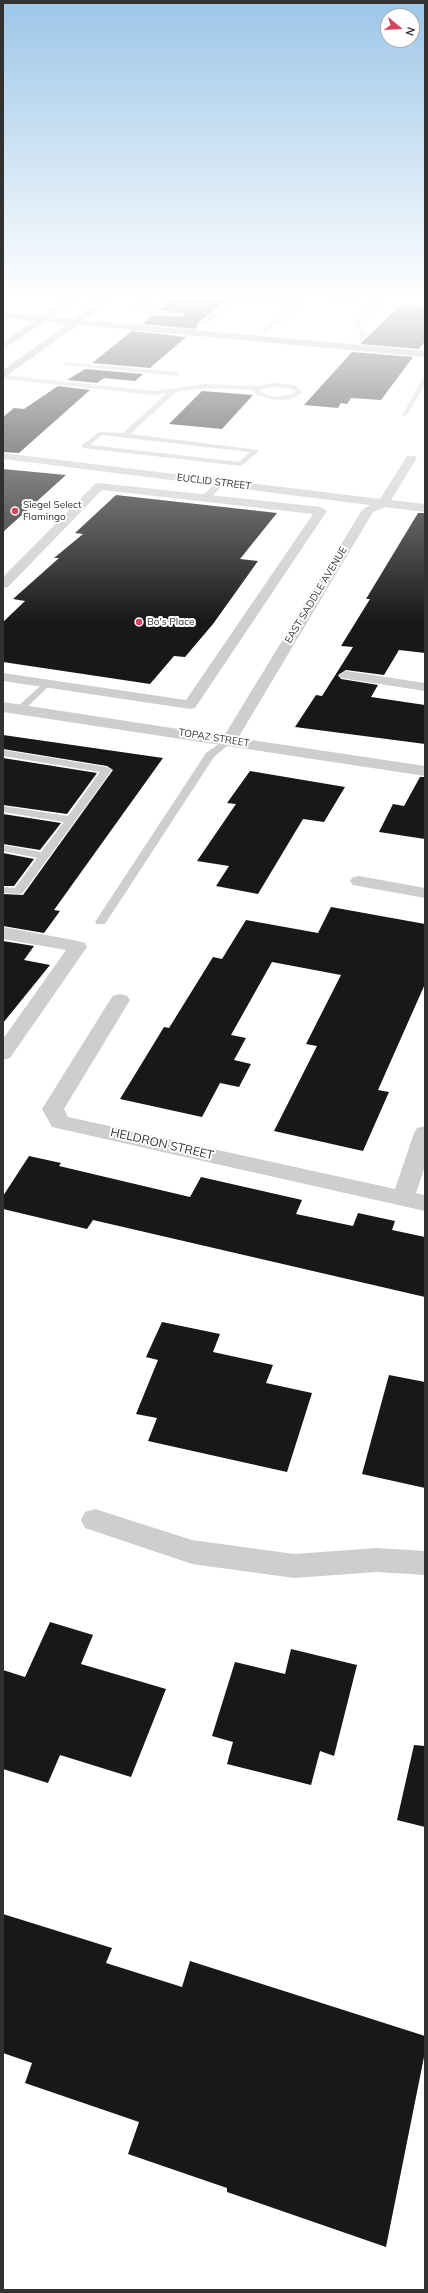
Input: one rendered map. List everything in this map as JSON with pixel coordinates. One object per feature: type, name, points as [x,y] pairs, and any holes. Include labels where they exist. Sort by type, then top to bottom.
[{"type":"street","name":"EUCLID STREET","points":[[3,456],[425,508]]},
{"type":"street","name":"EAST SADDLE AVENUE","points":[[229,740],[368,510],[383,503],[412,458]]},
{"type":"street","points":[[3,584],[9,570],[99,486],[321,510],[190,705],[3,677]]},
{"type":"street","points":[[346,675],[425,687]]},
{"type":"street","name":"TOPAZ STREET","points":[[3,707],[229,740],[425,771]]},
{"type":"street","points":[[359,881],[425,893]]},
{"type":"street","points":[[3,933],[78,947],[3,1054]]},
{"type":"street","name":"HELDRON STREET","points":[[120,1000],[52,1109],[60,1122],[425,1203]]},
{"type":"street","points":[[403,1198],[425,1133]]},
{"type":"street","points":[[95,1520],[192,1552],[294,1566],[377,1560],[425,1563]]},
{"type":"lane","points":[[125,435],[256,451],[241,464],[84,446],[101,433],[125,435],[156,407]]},
{"type":"lane","points":[[404,414],[408,407]]},
{"type":"lane","points":[[205,498],[221,483]]},
{"type":"lane","points":[[20,710],[46,684]]},
{"type":"lane","points":[[101,922],[210,755],[229,740]]},
{"type":"lane","points":[[3,752],[107,770],[18,892],[3,890]]},
{"type":"lane","points":[[3,809],[70,820]]},
{"type":"lane","points":[[3,848],[44,856]]},
{"type":"building","points":[[27,407],[71,407],[19,453],[3,452],[3,417],[14,408],[24,409]]},
{"type":"building","points":[[186,407],[242,407],[222,429],[169,424]]},
{"type":"building","name":"Siegel Select Flamingo","points":[[3,469],[66,475],[3,532]]},
{"type":"building","points":[[116,495],[277,513],[240,559],[258,561],[213,624],[185,657],[174,656],[150,684],[3,662],[3,622],[25,601],[13,599],[59,558],[54,558],[83,534],[75,533]]},
{"type":"building","points":[[418,513],[425,513],[425,653],[399,650],[384,675],[346,670],[338,675],[341,679],[378,685],[371,697],[425,705],[425,744],[295,727],[316,695],[322,696],[353,647],[341,646],[370,599],[366,599]]},
{"type":"building","points":[[3,735],[163,758],[54,910],[60,911],[44,933],[3,926],[3,894],[23,895],[113,770],[107,766],[3,749]]},
{"type":"building","points":[[3,758],[97,773],[67,814],[3,805]]},
{"type":"building","points":[[250,771],[345,787],[324,822],[303,819],[258,894],[216,886],[229,866],[197,861],[236,804],[227,803]]},
{"type":"building","points":[[420,777],[425,777],[425,839],[379,832],[393,804],[404,806]]},
{"type":"building","points":[[3,814],[61,823],[40,850],[3,844]]},
{"type":"building","points":[[3,853],[34,859],[14,886],[3,886]]},
{"type":"building","points":[[331,907],[425,924],[425,984],[378,1090],[389,1092],[363,1151],[274,1131],[317,1046],[306,1044],[341,975],[272,962],[231,1035],[246,1038],[234,1060],[251,1064],[239,1087],[220,1083],[202,1117],[120,1099],[164,1027],[169,1028],[213,957],[222,959],[246,920],[318,933]]},
{"type":"building","points":[[3,941],[34,946],[24,960],[50,965],[3,1023]]},
{"type":"building","points":[[29,1156],[61,1163],[59,1166],[190,1197],[201,1177],[302,1200],[296,1214],[353,1226],[358,1213],[395,1221],[392,1230],[425,1237],[425,1297],[93,1220],[87,1229],[3,1209],[3,1196]]},
{"type":"building","points":[[162,1322],[220,1334],[213,1352],[273,1365],[266,1383],[312,1393],[287,1472],[148,1441],[157,1418],[136,1414],[158,1360],[146,1357]]},
{"type":"building","points":[[389,1375],[425,1382],[425,1488],[362,1474]]},
{"type":"building","points":[[50,1622],[93,1635],[81,1664],[166,1689],[131,1777],[60,1755],[48,1783],[3,1769],[3,1670],[25,1677]]},
{"type":"building","points":[[291,1649],[357,1665],[334,1756],[320,1751],[311,1785],[227,1764],[233,1742],[212,1736],[235,1662],[285,1674]]},
{"type":"building","points":[[414,1745],[425,1746],[425,1827],[397,1820]]},
{"type":"building","points":[[3,1914],[112,1948],[106,1963],[182,1987],[190,1961],[425,2036],[425,2052],[386,2247],[227,2192],[227,2188],[128,2154],[139,2122],[25,2083],[32,2063],[3,2053]]},
{"type":"place","name":"Siegel Select Flamingo","points":[[15,511]]},
{"type":"place","name":"Bo's Place","points":[[139,622]]}]
